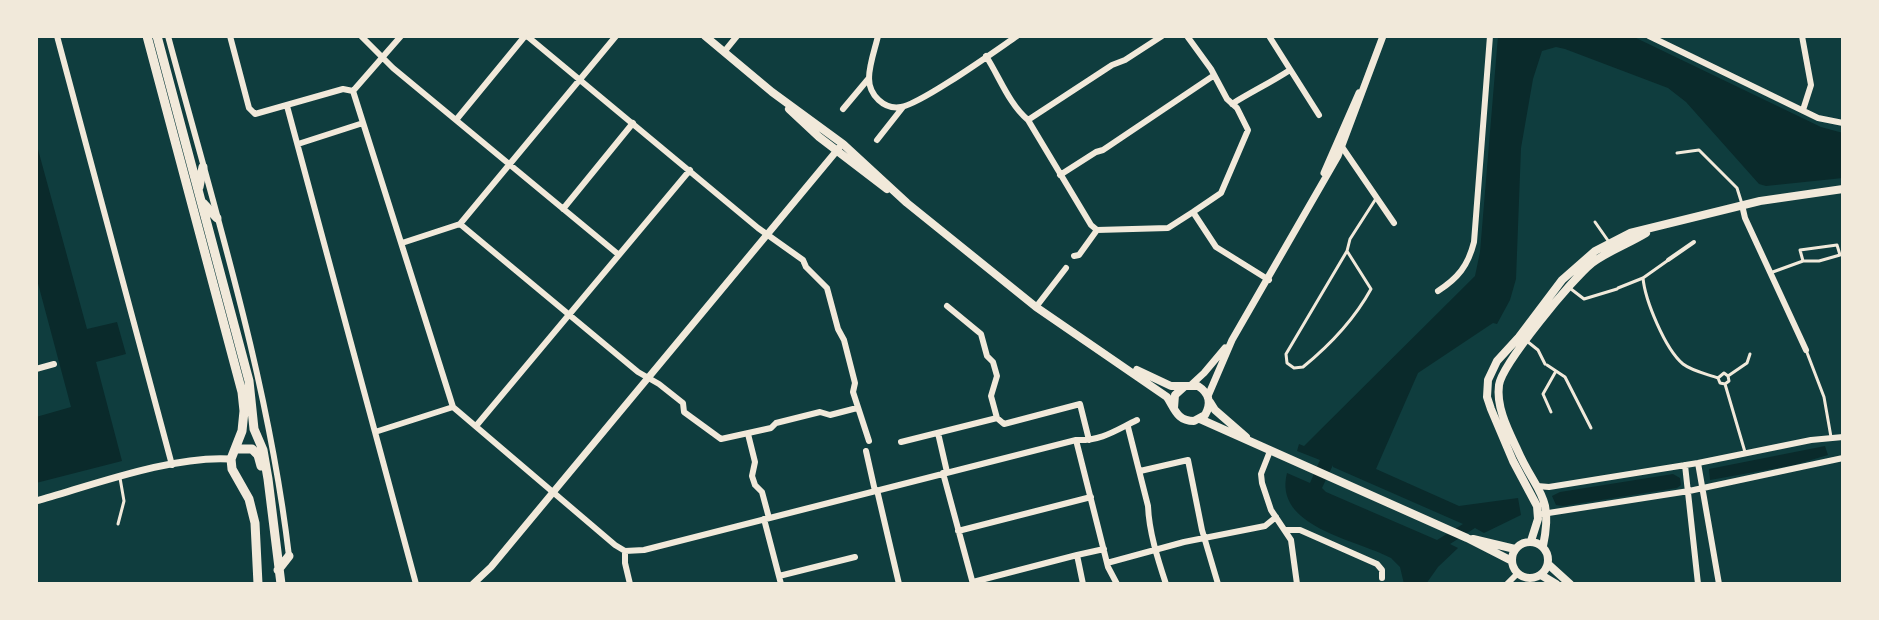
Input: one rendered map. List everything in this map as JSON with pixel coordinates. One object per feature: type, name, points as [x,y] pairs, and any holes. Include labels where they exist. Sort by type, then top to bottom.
[{"type":"main road","points":[[147,36],[242,392],[243,425],[231,459],[232,469],[249,499],[255,523],[258,584]]},
{"type":"main road","points":[[157,36],[249,381],[254,429],[263,450],[268,479],[281,584]]},
{"type":"main road","points":[[705,36],[1036,307],[1167,397],[1177,414],[1188,421],[1200,419],[1449,530],[1512,561],[1518,573],[1529,578],[1541,575],[1548,564],[1547,551],[1531,541],[1522,543],[1515,549],[1512,561]]},
{"type":"main road","points":[[198,190],[203,167]]},
{"type":"main road","points":[[1543,546],[1542,495],[1515,445],[1499,401],[1501,375],[1557,285],[1580,262],[1630,233],[1742,205],[1843,189]]},
{"type":"main road","points":[[201,201],[217,218]]},
{"type":"main road","points":[[1543,514],[1507,448],[1487,397],[1488,380],[1492,367],[1523,339],[1597,254]]},
{"type":"main road","points":[[1117,361],[1171,386],[1198,386],[1221,416],[1253,442]]},
{"type":"main road","points":[[1174,408],[1175,395],[1188,385]]},
{"type":"main road","points":[[1200,419],[1209,409],[1209,399]]},
{"type":"main road","points":[[235,449],[247,447],[255,451],[268,479]]},
{"type":"main road","points":[[1531,541],[1543,514]]},
{"type":"main road","points":[[1466,538],[1515,549]]},
{"type":"main road","points":[[278,570],[289,556]]},
{"type":"main road","points":[[1548,564],[1570,584]]},
{"type":"main road","points":[[1541,575],[1556,584]]},
{"type":"street","points":[[57,36],[172,465]]},
{"type":"street","points":[[168,36],[263,395],[277,464],[289,556]]},
{"type":"street","points":[[230,36],[251,111],[258,114],[343,89],[353,91]]},
{"type":"street","points":[[361,36],[456,120],[619,255]]},
{"type":"street","points":[[353,91],[401,36]]},
{"type":"street","points":[[456,120],[526,36],[803,260],[827,288],[855,383],[853,392],[857,408],[862,414],[869,441]]},
{"type":"street","points":[[402,243],[460,224],[616,36]]},
{"type":"street","points":[[724,52],[737,36]]},
{"type":"street","points":[[878,36],[869,78],[873,94],[883,104],[903,107]]},
{"type":"street","points":[[877,140],[903,107],[1017,36]]},
{"type":"street","points":[[1028,120],[1162,36]]},
{"type":"street","points":[[986,56],[1004,84],[1006,93],[1028,120],[1091,225],[1097,230],[1168,228],[1221,193],[1242,146],[1247,125],[1187,36]]},
{"type":"street","points":[[1282,36],[1271,39],[1319,115]]},
{"type":"street","points":[[1209,399],[1232,340],[1269,280],[1321,184],[1383,36]]},
{"type":"street","points":[[1438,291],[1461,273],[1470,260],[1474,242],[1490,36]]},
{"type":"street","points":[[1802,36],[1811,85],[1803,110]]},
{"type":"street","points":[[1652,37],[1829,122],[1843,123]]},
{"type":"street","points":[[1232,104],[1290,70]]},
{"type":"street","points":[[1060,175],[1213,76]]},
{"type":"street","points":[[843,109],[869,78]]},
{"type":"street","points":[[353,91],[453,407],[625,551],[644,550],[1076,440],[1089,440],[1115,433],[1137,420]]},
{"type":"street","points":[[287,106],[416,584]]},
{"type":"street","points":[[298,144],[363,123]]},
{"type":"street","points":[[563,209],[633,123]]},
{"type":"street","points":[[1340,144],[1394,223]]},
{"type":"street","points":[[473,584],[491,567],[840,148]]},
{"type":"street","points":[[476,426],[690,170]]},
{"type":"street","points":[[1742,205],[1745,218],[1806,350]]},
{"type":"street","points":[[1193,212],[1216,247],[1269,280]]},
{"type":"street","points":[[460,224],[683,403],[684,412],[715,436],[726,439],[820,412],[830,415],[857,408]]},
{"type":"street","points":[[1074,256],[1079,255],[1097,230]]},
{"type":"street","points":[[1668,260],[1694,242]]},
{"type":"street","points":[[1036,307],[1066,268]]},
{"type":"street","points":[[947,306],[981,334],[997,376],[991,396],[997,418],[1004,424],[1080,404],[1089,440]]},
{"type":"street","points":[[1188,385],[1232,340]]},
{"type":"street","points":[[36,369],[54,364]]},
{"type":"street","points":[[375,432],[453,407]]},
{"type":"street","points":[[901,442],[997,418]]},
{"type":"street","points":[[1128,427],[1166,584]]},
{"type":"street","points":[[938,433],[958,531],[973,583],[1104,549]]},
{"type":"street","points":[[748,434],[755,462],[752,476],[762,492],[780,580],[855,557]]},
{"type":"street","points":[[1537,486],[1549,487],[1843,437]]},
{"type":"street","points":[[1076,440],[1107,563],[1116,584]]},
{"type":"street","points":[[866,451],[899,584]]},
{"type":"street","points":[[1270,451],[1261,478],[1271,510],[1291,540],[1297,584]]},
{"type":"street","points":[[36,501],[172,465],[213,458],[231,459]]},
{"type":"street","points":[[1543,514],[1689,491],[1843,458]]},
{"type":"street","points":[[1140,471],[1188,460],[1218,584]]},
{"type":"street","points":[[1698,463],[1719,584]]},
{"type":"street","points":[[1685,465],[1698,584]]},
{"type":"street","points":[[1536,504],[1549,487]]},
{"type":"street","points":[[958,531],[1091,497]]},
{"type":"street","points":[[1107,563],[1163,547],[1265,526],[1276,517]]},
{"type":"street","points":[[1286,530],[1300,530],[1377,564],[1382,570],[1382,578]]},
{"type":"street","points":[[625,551],[630,584]]},
{"type":"street","points":[[1077,555],[1083,584]]},
{"type":"street","points":[[1507,584],[1518,573]]},
{"type":"lane","points":[[1677,153],[1699,150],[1737,188],[1742,205]]},
{"type":"lane","points":[[1347,251],[1371,289],[1356,315],[1310,361],[1299,369],[1290,367],[1285,359],[1289,347],[1377,197]]},
{"type":"lane","points":[[1595,222],[1611,246]]},
{"type":"lane","points":[[1770,273],[1803,261],[1819,261],[1840,255],[1837,245],[1800,250],[1803,261]]},
{"type":"lane","points":[[1568,286],[1584,299],[1643,278],[1668,260]]},
{"type":"lane","points":[[1643,278],[1644,295],[1675,355],[1687,367],[1718,378],[1720,383],[1725,384]]},
{"type":"lane","points":[[1523,339],[1538,350],[1546,364],[1565,377],[1591,428]]},
{"type":"lane","points":[[1806,350],[1824,397],[1831,437]]},
{"type":"lane","points":[[1728,376],[1747,363],[1750,354]]},
{"type":"lane","points":[[1551,412],[1543,394],[1556,371]]},
{"type":"lane","points":[[1718,378],[1724,373],[1728,376]]},
{"type":"lane","points":[[1725,384],[1729,381],[1728,376]]},
{"type":"lane","points":[[1725,384],[1745,453]]},
{"type":"lane","points":[[118,524],[124,501],[120,478]]},
{"type":"water","points":[[1498,36],[1632,36],[1821,127],[1843,133],[1843,178],[1766,186],[1759,184],[1686,102],[1668,88],[1565,49],[1556,47],[1542,51],[1533,79],[1521,148],[1516,279],[1510,300],[1497,324],[1493,323],[1418,373],[1376,469],[1459,506],[1518,498],[1521,515],[1484,533],[1475,528],[1450,544],[1458,548],[1426,584],[1404,584],[1400,567],[1391,558],[1320,529],[1304,519],[1292,506],[1286,491],[1287,473],[1310,483],[1320,460],[1297,451],[1299,444],[1304,446],[1475,276],[1480,252]],"holes":[[[1333,467],[1463,524],[1437,540],[1326,492],[1322,488]]]},
{"type":"water","points":[[36,142],[87,329],[117,322],[126,354],[96,362],[122,461],[36,483],[36,417],[71,407],[36,276]]},
{"type":"water","points":[[1825,446],[1828,455],[1794,465],[1710,480],[1709,469]]},
{"type":"water","points":[[1673,474],[1680,478],[1681,485],[1677,488],[1563,506],[1556,505],[1552,496],[1560,492]]}]
